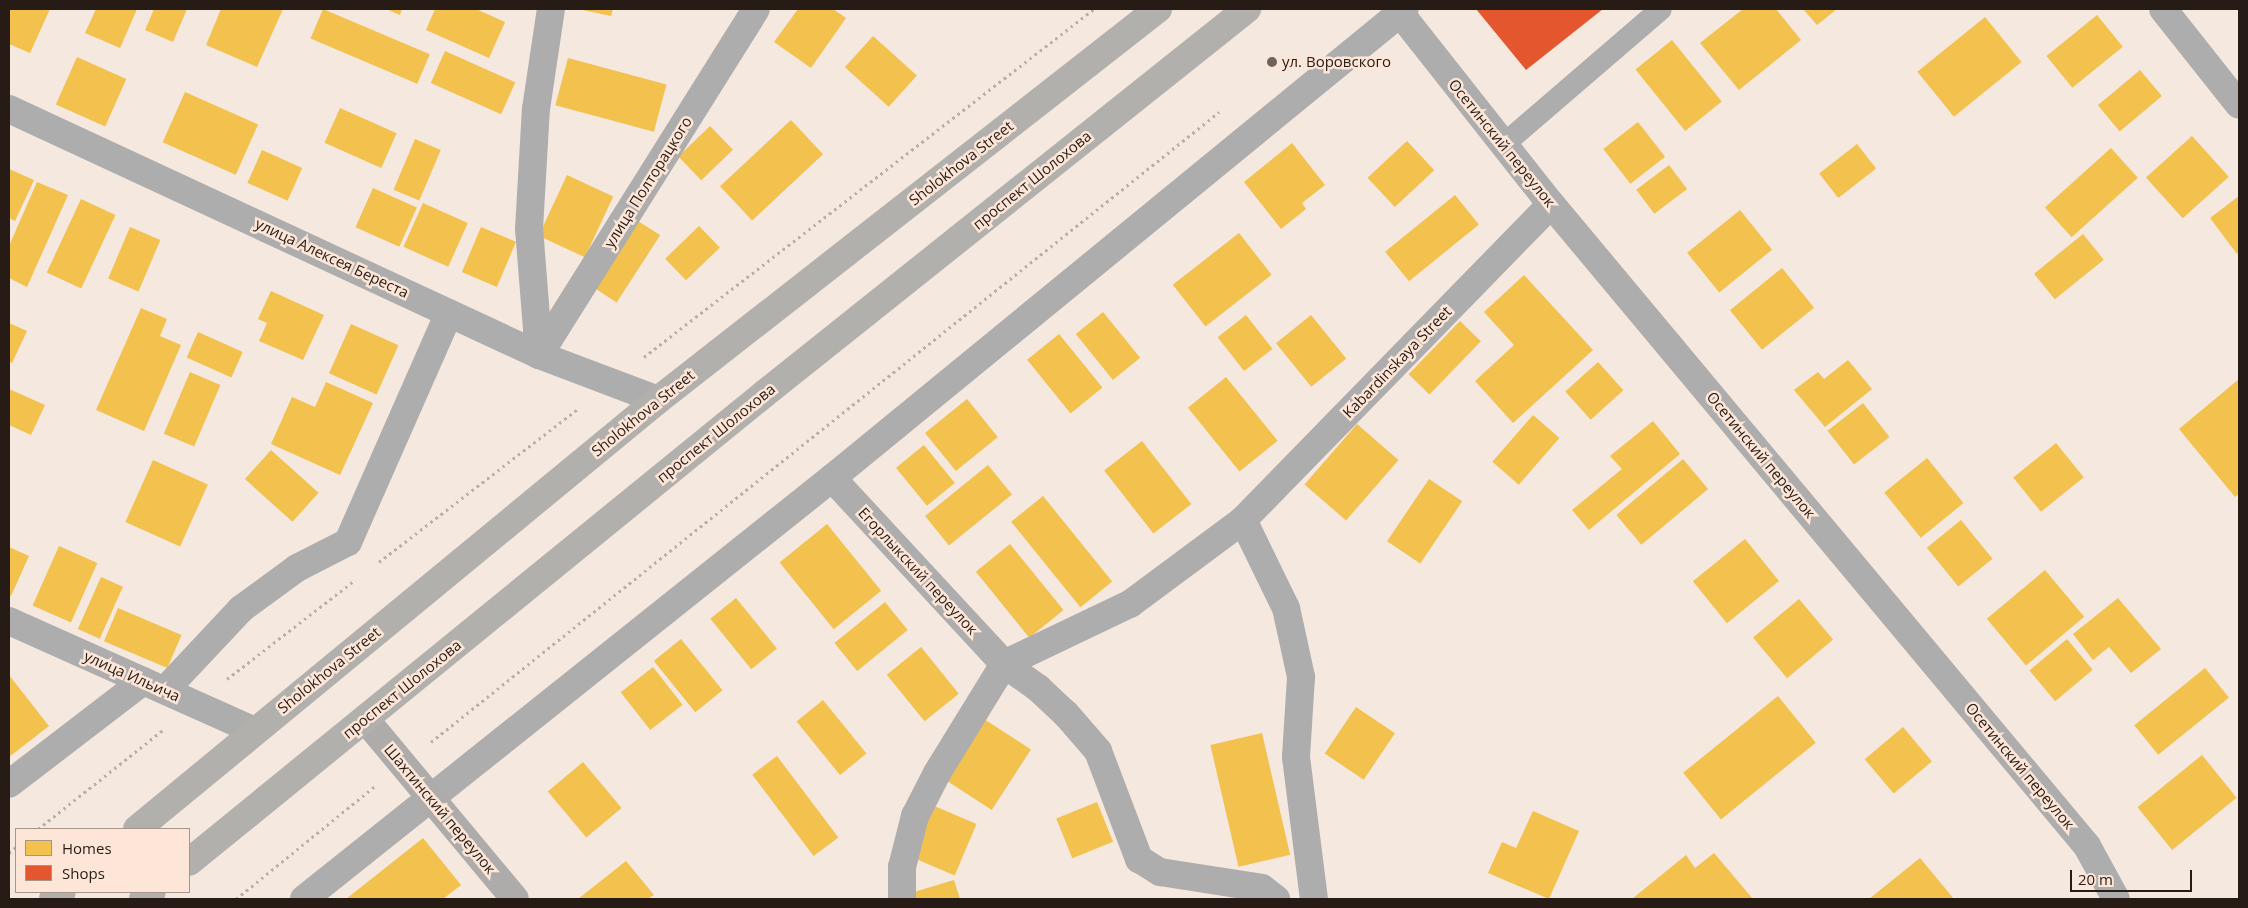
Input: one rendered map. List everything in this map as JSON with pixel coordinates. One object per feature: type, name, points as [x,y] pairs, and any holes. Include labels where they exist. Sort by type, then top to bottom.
[{"type":"main road","name":"Sholokhova Street","points":[[138,828],[658,400],[1158,9]]},
{"type":"main road","name":"проспект Шолохова","points":[[190,861],[764,394],[1248,9]]},
{"type":"street","points":[[539,356],[529,229],[536,109],[551,9]]},
{"type":"street","name":"улица Полторацкого","points":[[539,356],[756,9]]},
{"type":"street","points":[[2163,9],[2239,104]]},
{"type":"street","points":[[304,899],[832,478],[1402,11]]},
{"type":"street","name":"Осетинский переулок","points":[[1402,11],[1503,146],[2087,846],[2116,899]]},
{"type":"street","name":"улица Алексея Береста","points":[[9,109],[449,312],[539,356],[658,400]]},
{"type":"street","name":"Kabardinskaya Street","points":[[1004,664],[1130,604],[1243,520],[1552,204]]},
{"type":"street","points":[[9,784],[154,686],[241,609],[296,568],[348,542],[449,312]]},
{"type":"street","name":"Егорлыкский переулок","points":[[832,478],[1004,664],[1038,688],[1066,714],[1098,751],[1139,859],[1160,872],[1262,888],[1276,899]]},
{"type":"street","points":[[1243,520],[1286,608],[1301,677],[1296,757],[1314,899]]},
{"type":"street","name":"улица Ильича","points":[[9,622],[255,731]]},
{"type":"street","points":[[902,899],[902,867],[915,816],[937,773],[1004,664]]},
{"type":"street","name":"Шахтинский переулок","points":[[365,719],[432,797],[515,899]]},
{"type":"lane","points":[[1503,146],[1661,9]]},
{"type":"path","points":[[376,564],[1094,9]]},
{"type":"path","points":[[236,899],[403,763],[1224,108]]},
{"type":"path","points":[[39,828],[195,704],[360,577]]},
{"type":"building: Homes","points":[[9,9],[50,9],[30,53],[9,44]]},
{"type":"building: Homes","points":[[96,9],[137,9],[120,48],[85,33]]},
{"type":"building: Homes","points":[[154,9],[187,9],[173,42],[145,30]]},
{"type":"building: Homes","points":[[221,9],[283,9],[257,67],[206,45]]},
{"type":"building: Homes","points":[[323,9],[430,54],[417,84],[310,38]]},
{"type":"building: Homes","points":[[386,9],[402,9],[400,15]]},
{"type":"building: Homes","points":[[435,9],[476,9],[505,22],[489,58],[426,30]]},
{"type":"building: Homes","points":[[578,9],[613,9],[611,16]]},
{"type":"building: Homes","points":[[798,9],[833,9],[846,18],[811,68],[774,42]]},
{"type":"building: Homes","points":[[1743,9],[1776,9],[1801,40],[1739,90],[1700,43]]},
{"type":"building: Homes","points":[[1803,9],[1837,9],[1817,25]]},
{"type":"building: Homes","points":[[2097,15],[2123,47],[2072,88],[2046,56]]},
{"type":"building: Homes","points":[[1985,17],[2022,62],[1954,117],[1917,72]]},
{"type":"building: Homes","points":[[873,36],[917,75],[889,107],[845,67]]},
{"type":"building: Homes","points":[[1672,40],[1722,101],[1685,131],[1635,70]]},
{"type":"building: Homes","points":[[445,51],[515,82],[501,114],[431,83]]},
{"type":"building: Homes","points":[[77,57],[126,79],[105,126],[56,105]]},
{"type":"building: Homes","points":[[568,58],[667,84],[654,132],[555,105]]},
{"type":"building: Homes","points":[[2140,70],[2162,96],[2120,131],[2098,105]]},
{"type":"building: Homes","points":[[185,92],[258,125],[236,175],[163,142]]},
{"type":"building: Homes","points":[[340,108],[397,133],[381,168],[325,143]]},
{"type":"building: Homes","points":[[791,120],[823,154],[752,221],[720,186]]},
{"type":"building: Homes","points":[[1638,122],[1665,157],[1630,184],[1603,149]]},
{"type":"building: Homes","points":[[710,126],[733,150],[701,180],[678,157]]},
{"type":"building: Homes","points":[[2192,136],[2229,177],[2183,218],[2146,177]]},
{"type":"building: Homes","points":[[415,139],[441,150],[419,201],[394,190]]},
{"type":"building: Homes","points":[[1407,141],[1434,170],[1395,207],[1368,178]]},
{"type":"building: Homes","points":[[1292,143],[1325,185],[1302,203],[1306,209],[1281,229],[1244,182]]},
{"type":"building: Homes","points":[[1857,144],[1876,168],[1838,198],[1819,174]]},
{"type":"building: Homes","points":[[2111,148],[2138,178],[2072,237],[2045,208]]},
{"type":"building: Homes","points":[[262,150],[302,168],[288,201],[247,183]]},
{"type":"building: Homes","points":[[1669,165],[1687,189],[1654,214],[1636,190]]},
{"type":"building: Homes","points":[[9,169],[34,180],[15,221],[9,218]]},
{"type":"building: Homes","points":[[567,175],[613,197],[585,257],[539,236]]},
{"type":"building: Homes","points":[[37,182],[68,195],[27,287],[9,278],[9,246]]},
{"type":"building: Homes","points":[[373,188],[417,208],[399,247],[356,227]]},
{"type":"building: Homes","points":[[1455,195],[1479,225],[1409,281],[1385,252]]},
{"type":"building: Homes","points":[[2239,196],[2239,252],[2237,254],[2210,218]]},
{"type":"building: Homes","points":[[81,199],[115,215],[81,288],[47,272]]},
{"type":"building: Homes","points":[[423,203],[468,223],[448,267],[403,247]]},
{"type":"building: Homes","points":[[1740,210],[1772,250],[1719,292],[1687,253]]},
{"type":"building: Homes","points":[[635,219],[660,235],[617,302],[591,286]]},
{"type":"building: Homes","points":[[699,226],[720,248],[686,280],[665,259]]},
{"type":"building: Homes","points":[[130,227],[160,240],[138,291],[108,279]]},
{"type":"building: Homes","points":[[481,227],[516,242],[497,287],[462,272]]},
{"type":"building: Homes","points":[[1239,233],[1272,275],[1205,326],[1173,285]]},
{"type":"building: Homes","points":[[2083,234],[2104,260],[2055,299],[2034,274]]},
{"type":"building: Homes","points":[[1782,268],[1814,308],[1762,350],[1730,310]]},
{"type":"building: Homes","points":[[1524,275],[1593,350],[1513,423],[1475,381],[1514,345],[1484,312]]},
{"type":"building: Homes","points":[[271,291],[324,315],[303,360],[259,341],[267,323],[258,319]]},
{"type":"building: Homes","points":[[141,308],[167,319],[160,336],[181,345],[144,431],[96,410]]},
{"type":"building: Homes","points":[[1103,312],[1140,358],[1113,380],[1076,334]]},
{"type":"building: Homes","points":[[1246,315],[1272,349],[1244,371],[1218,337]]},
{"type":"building: Homes","points":[[1311,315],[1346,359],[1311,387],[1276,343]]},
{"type":"building: Homes","points":[[1460,321],[1481,341],[1429,394],[1409,374]]},
{"type":"building: Homes","points":[[9,323],[27,331],[12,363],[9,362]]},
{"type":"building: Homes","points":[[351,324],[399,345],[377,394],[329,373]]},
{"type":"building: Homes","points":[[198,332],[243,352],[231,378],[187,358]]},
{"type":"building: Homes","points":[[1059,334],[1102,388],[1071,413],[1027,360]]},
{"type":"building: Homes","points":[[1848,360],[1872,389],[1825,427],[1794,390],[1818,372],[1824,379]]},
{"type":"building: Homes","points":[[1598,362],[1623,390],[1591,420],[1565,391]]},
{"type":"building: Homes","points":[[190,372],[220,385],[194,447],[164,434]]},
{"type":"building: Homes","points":[[1226,377],[1278,441],[1240,472],[1188,408]]},
{"type":"building: Homes","points":[[2239,379],[2239,494],[2235,497],[2179,429]]},
{"type":"building: Homes","points":[[326,382],[373,403],[340,475],[271,444],[292,397],[315,407]]},
{"type":"building: Homes","points":[[9,389],[45,405],[31,435],[9,425]]},
{"type":"building: Homes","points":[[967,399],[998,437],[956,471],[925,433]]},
{"type":"building: Homes","points":[[1863,403],[1889,437],[1854,465],[1828,431]]},
{"type":"building: Homes","points":[[1533,415],[1559,438],[1519,485],[1492,462]]},
{"type":"building: Homes","points":[[1653,421],[1680,454],[1589,530],[1572,510],[1622,469],[1610,456]]},
{"type":"building: Homes","points":[[1357,424],[1399,460],[1346,520],[1305,484]]},
{"type":"building: Homes","points":[[1142,441],[1191,504],[1153,534],[1104,471]]},
{"type":"building: Homes","points":[[2056,443],[2084,477],[2041,512],[2013,478]]},
{"type":"building: Homes","points":[[924,445],[955,483],[927,506],[896,468]]},
{"type":"building: Homes","points":[[271,450],[319,493],[292,522],[245,479]]},
{"type":"building: Homes","points":[[1927,458],[1964,503],[1921,538],[1884,493]]},
{"type":"building: Homes","points":[[1683,459],[1708,489],[1641,545],[1616,515]]},
{"type":"building: Homes","points":[[153,460],[208,484],[180,547],[125,522]]},
{"type":"building: Homes","points":[[988,465],[1012,495],[949,546],[925,516]]},
{"type":"building: Homes","points":[[1429,479],[1462,501],[1420,564],[1387,541]]},
{"type":"building: Homes","points":[[1043,496],[1112,581],[1080,607],[1011,522]]},
{"type":"building: Homes","points":[[1961,520],[1992,559],[1958,587],[1927,548]]},
{"type":"building: Homes","points":[[827,524],[881,591],[834,629],[780,562]]},
{"type":"building: Homes","points":[[1745,539],[1779,581],[1727,623],[1693,581]]},
{"type":"building: Homes","points":[[1010,544],[1063,610],[1029,638],[976,572]]},
{"type":"building: Homes","points":[[59,546],[97,563],[71,622],[33,605]]},
{"type":"building: Homes","points":[[9,547],[29,556],[11,596],[9,595]]},
{"type":"building: Homes","points":[[2045,570],[2084,617],[2026,666],[1987,619]]},
{"type":"building: Homes","points":[[101,577],[123,587],[100,639],[78,629]]},
{"type":"building: Homes","points":[[736,598],[777,649],[751,669],[710,619]]},
{"type":"building: Homes","points":[[2118,598],[2161,649],[2131,673],[2109,647],[2093,660],[2073,634]]},
{"type":"building: Homes","points":[[1799,599],[1833,640],[1787,678],[1753,638]]},
{"type":"building: Homes","points":[[885,602],[908,630],[857,671],[834,643]]},
{"type":"building: Homes","points":[[118,608],[182,635],[167,668],[104,641]]},
{"type":"building: Homes","points":[[681,639],[723,690],[695,712],[654,661]]},
{"type":"building: Homes","points":[[2067,639],[2093,670],[2055,701],[2029,670]]},
{"type":"building: Homes","points":[[921,647],[959,694],[925,721],[887,675]]},
{"type":"building: Homes","points":[[653,667],[683,705],[650,730],[621,692]]},
{"type":"building: Homes","points":[[2205,668],[2229,698],[2158,755],[2134,725]]},
{"type":"building: Homes","points":[[9,675],[49,726],[9,757]]},
{"type":"building: Homes","points":[[1778,696],[1816,743],[1721,819],[1683,773]]},
{"type":"building: Homes","points":[[823,700],[866,754],[840,775],[797,721]]},
{"type":"building: Homes","points":[[1356,707],[1395,733],[1364,780],[1325,753]]},
{"type":"building: Homes","points":[[984,719],[1031,749],[992,810],[945,779]]},
{"type":"building: Homes","points":[[1903,727],[1932,761],[1894,794],[1865,759]]},
{"type":"building: Homes","points":[[1262,733],[1290,855],[1238,867],[1210,745]]},
{"type":"building: Homes","points":[[2202,755],[2237,798],[2172,850],[2137,807]]},
{"type":"building: Homes","points":[[777,756],[838,837],[814,856],[752,775]]},
{"type":"building: Homes","points":[[583,762],[622,808],[586,838],[548,792]]},
{"type":"building: Homes","points":[[925,802],[977,824],[955,875],[903,854]]},
{"type":"building: Homes","points":[[1097,802],[1113,842],[1072,858],[1056,818]]},
{"type":"building: Homes","points":[[1533,811],[1579,831],[1549,899],[1488,873],[1502,842],[1516,848]]},
{"type":"building: Homes","points":[[423,838],[461,885],[443,899],[346,899]]},
{"type":"building: Homes","points":[[1714,853],[1753,899],[1632,899],[1686,855],[1695,868]]},
{"type":"building: Homes","points":[[1920,858],[1954,899],[1869,899]]},
{"type":"building: Homes","points":[[626,861],[654,895],[648,899],[578,899]]},
{"type":"building: Homes","points":[[954,880],[960,899],[916,899],[914,892]]},
{"type":"building: Shops","points":[[1476,9],[1603,9],[1526,70]]},
{"type":"place","name":"ул. Воровского","points":[[1272,62]]}]
